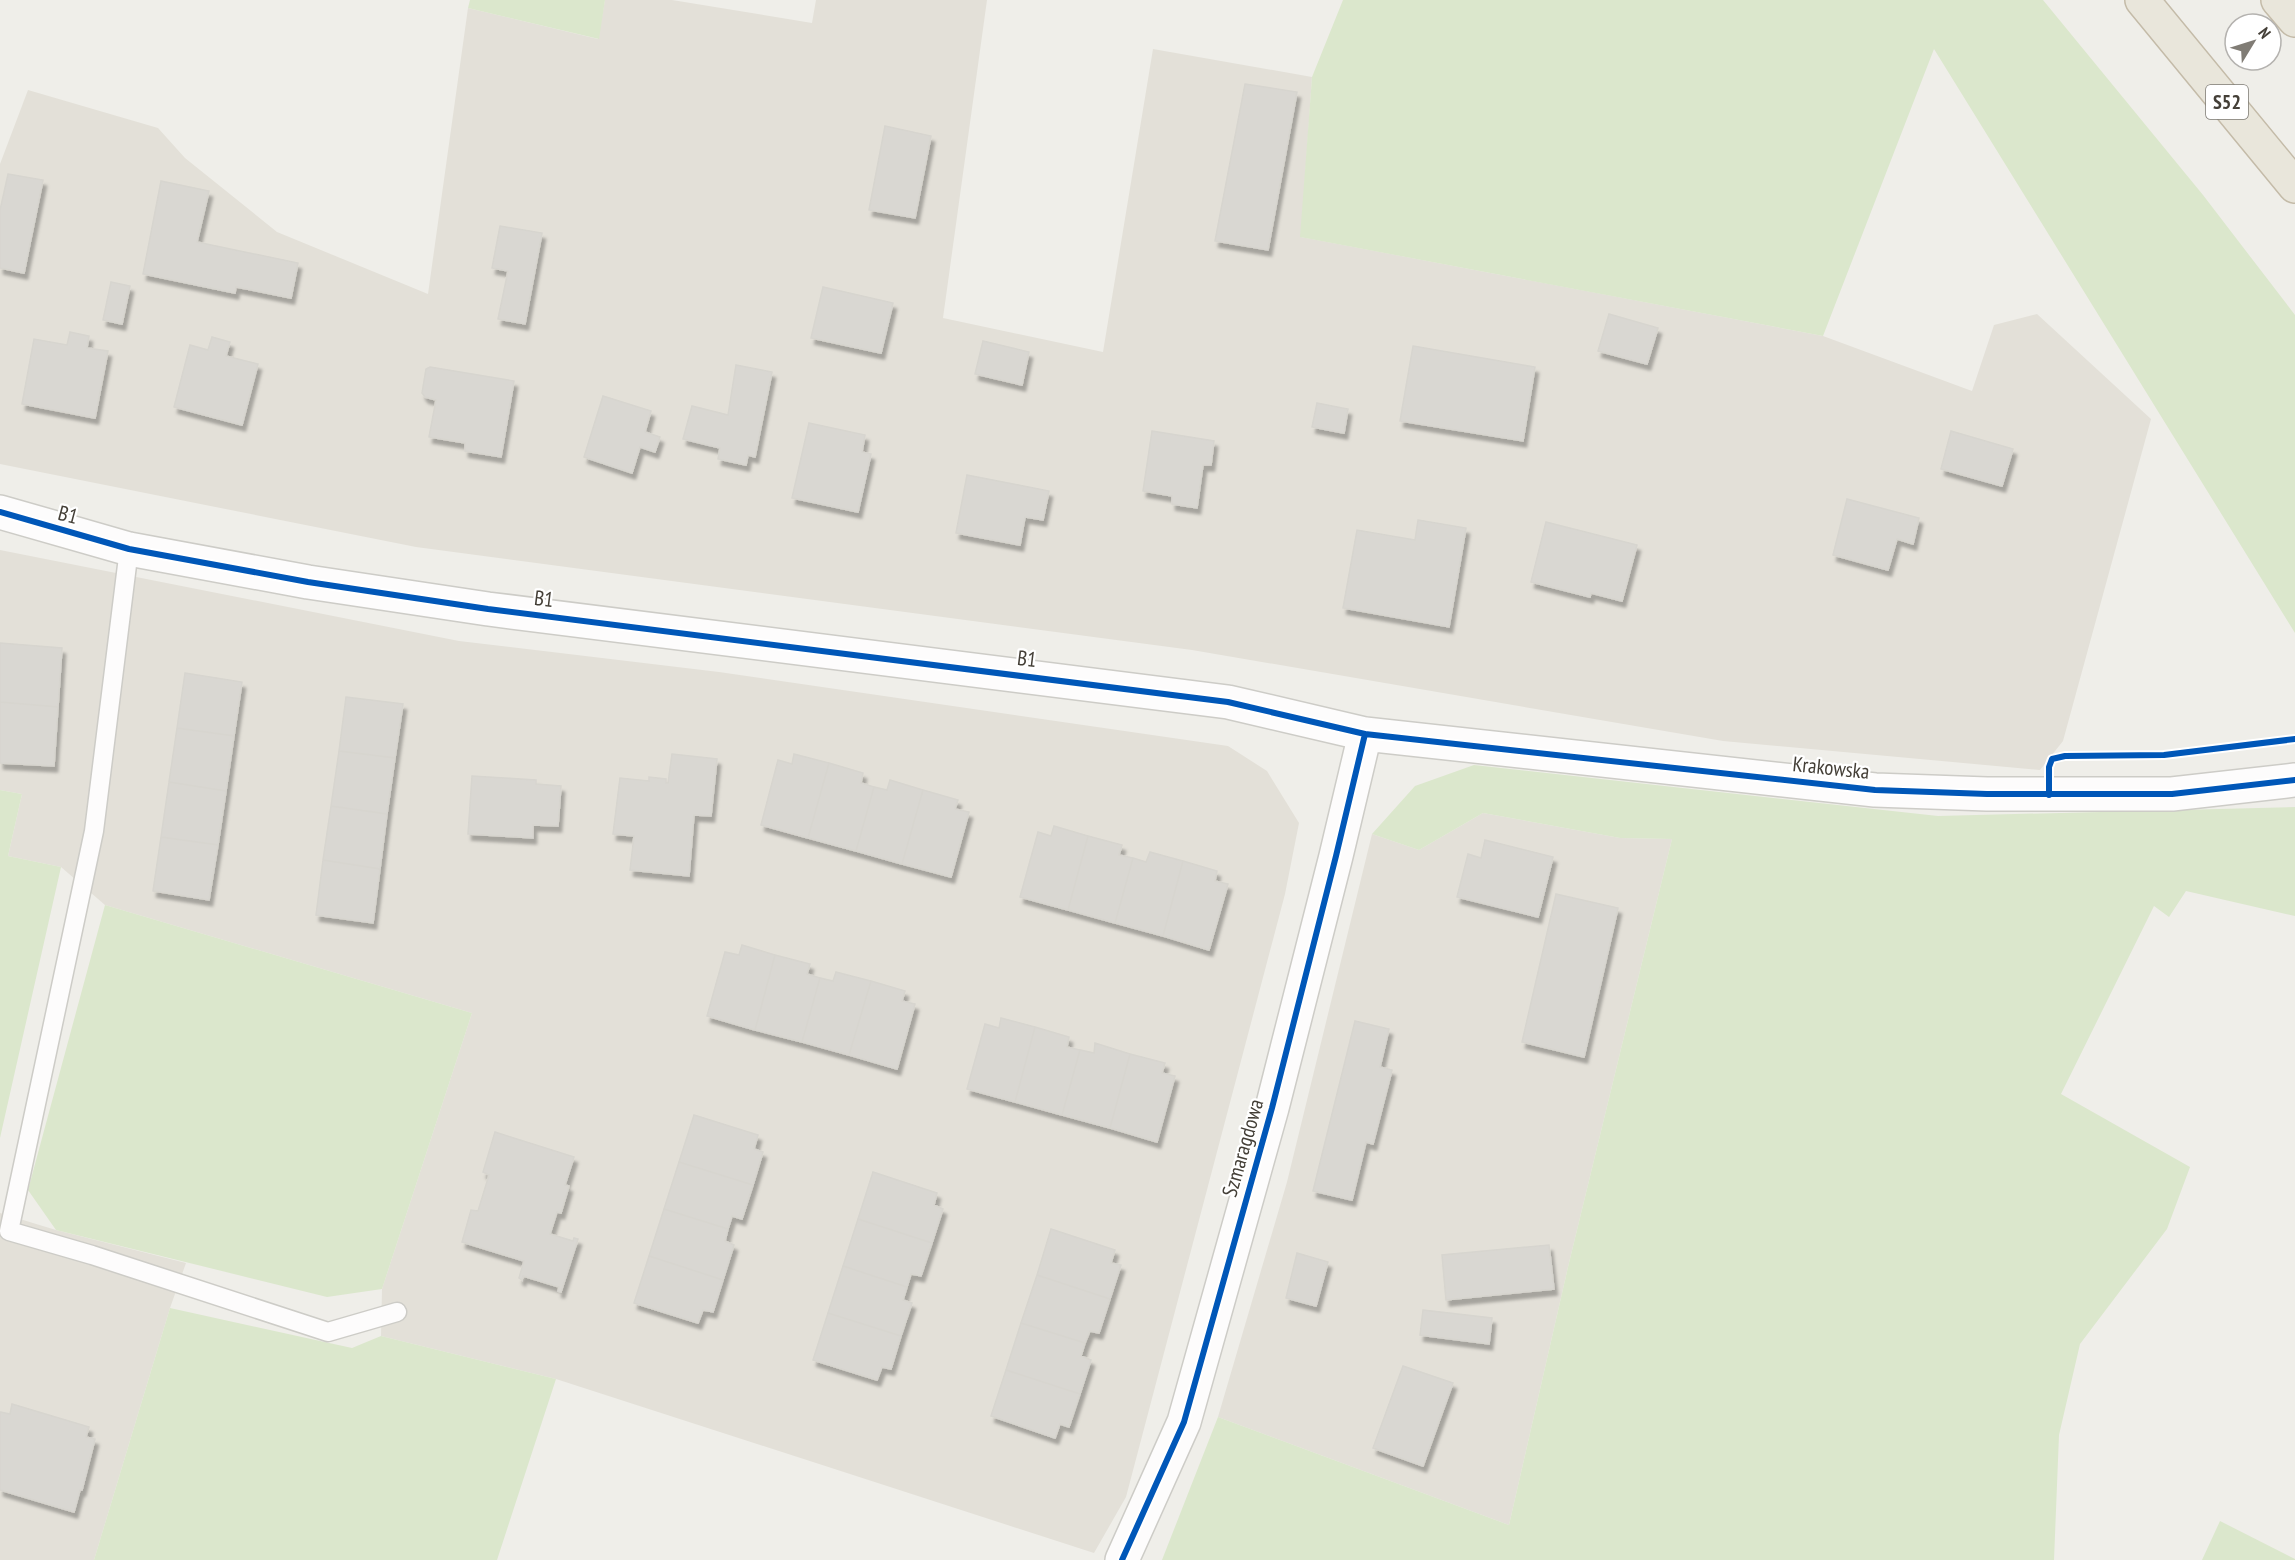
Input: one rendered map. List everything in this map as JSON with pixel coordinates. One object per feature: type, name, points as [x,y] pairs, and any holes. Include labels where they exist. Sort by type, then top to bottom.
[{"type":"highway","name":"S52","points":[[2142,0],[2295,186]]},
{"type":"highway","points":[[2278,0],[2295,20]]},
{"type":"street","name":"B1","points":[[0,512],[129,549],[308,582],[488,609],[1228,702],[1365,734]]},
{"type":"street","name":"Krakowska","points":[[1365,734],[1875,790],[2018,794],[2172,794],[2295,780]]},
{"type":"street","name":"Szmaragdowa","points":[[1122,1560],[1184,1422],[1275,1096],[1334,867],[1365,734]]},
{"type":"lane","points":[[129,549],[94,831],[9,1231],[92,1255],[328,1332],[397,1312]]},
{"type":"shaded area","points":[[605,0],[672,0],[812,23],[816,0],[987,0],[943,318],[1103,352],[1153,49],[1312,77],[1301,237],[1823,336],[1972,391],[1994,325],[2037,314],[2151,419],[2063,741],[2040,770],[1723,741],[1192,650],[416,547],[0,464],[0,164],[28,90],[158,128],[185,158],[277,232],[428,294],[468,8],[598,39]]},
{"type":"shaded area","points":[[0,550],[459,641],[719,672],[1228,746],[1267,771],[1299,823],[1285,894],[1126,1497],[1094,1553],[556,1379],[381,1336],[382,1289],[472,1013],[105,905],[61,867],[8,856],[22,794],[0,790]]},
{"type":"shaded area","points":[[1483,813],[1620,838],[1672,839],[1568,1267],[1509,1525],[1218,1417],[1287,1182],[1372,834],[1419,850]]},
{"type":"shaded area","points":[[0,1213],[56,1230],[186,1263],[170,1308],[94,1560],[0,1560]]},
{"type":"green space","points":[[470,0],[605,0],[599,39],[468,8]]},
{"type":"green space","points":[[1343,0],[2043,0],[2203,195],[2295,315],[2295,633],[1934,49],[1823,336],[1300,237],[1312,77]]},
{"type":"green space","points":[[1474,765],[1938,816],[2295,807],[2295,916],[2186,891],[2169,917],[2154,906],[2061,1094],[2190,1167],[2167,1229],[2080,1344],[2059,1435],[2054,1560],[1162,1560],[1218,1417],[1509,1525],[1568,1267],[1672,839],[1620,838],[1483,813],[1419,850],[1372,834],[1415,786]]},
{"type":"green space","points":[[0,790],[22,794],[8,856],[61,867],[0,1138]]},
{"type":"green space","points":[[105,905],[472,1013],[382,1289],[327,1297],[56,1230],[28,1190]]},
{"type":"green space","points":[[170,1308],[352,1348],[381,1336],[556,1379],[497,1560],[94,1560]]},
{"type":"green space","points":[[2220,1521],[2295,1559],[2295,1560],[2202,1560]]},
{"type":"building","points":[[1245,84],[1297,92],[1268,250],[1215,241]]},
{"type":"building","points":[[885,126],[931,136],[915,218],[869,210]]},
{"type":"building","points":[[8,174],[43,180],[24,273],[0,268],[0,210]]},
{"type":"building","points":[[161,181],[209,191],[197,242],[298,263],[291,298],[236,287],[235,293],[143,274]]},
{"type":"building","points":[[500,226],[542,233],[525,324],[498,319],[508,271],[492,268]]},
{"type":"building","points":[[111,282],[130,286],[122,324],[103,320]]},
{"type":"building","points":[[823,287],[893,303],[881,353],[811,338]]},
{"type":"building","points":[[1609,314],[1658,328],[1647,364],[1598,351]]},
{"type":"building","points":[[70,332],[89,336],[87,348],[108,351],[95,418],[22,404],[34,339],[67,345]]},
{"type":"building","points":[[212,337],[230,342],[226,356],[258,364],[242,425],[174,407],[190,345],[208,350]]},
{"type":"building","points":[[983,341],[1029,352],[1022,385],[975,374]]},
{"type":"building","points":[[1413,346],[1535,367],[1523,441],[1400,421]]},
{"type":"building","points":[[736,365],[772,372],[755,457],[748,455],[746,465],[718,459],[720,448],[683,439],[692,406],[728,415]]},
{"type":"building","points":[[430,367],[514,381],[501,457],[465,451],[465,443],[429,437],[436,400],[425,397],[422,393],[426,369]]},
{"type":"building","points":[[603,396],[651,411],[645,432],[660,437],[655,452],[640,447],[632,473],[584,457]]},
{"type":"building","points":[[1317,403],[1348,409],[1344,433],[1312,427]]},
{"type":"building","points":[[809,423],[865,435],[862,452],[871,454],[858,512],[792,498]]},
{"type":"building","points":[[1152,431],[1214,441],[1211,465],[1203,465],[1197,508],[1172,504],[1172,496],[1143,491]]},
{"type":"building","points":[[1951,431],[2013,449],[2002,486],[1941,469]]},
{"type":"building","points":[[967,475],[1049,491],[1043,520],[1025,517],[1020,545],[956,533]]},
{"type":"building","points":[[1847,499],[1919,518],[1913,544],[1897,539],[1888,570],[1833,555]]},
{"type":"building","points":[[1418,520],[1466,528],[1449,627],[1343,608],[1357,530],[1415,540]]},
{"type":"building","points":[[1546,522],[1637,545],[1622,601],[1591,593],[1590,597],[1531,582]]},
{"type":"building","points":[[0,643],[62,648],[58,707],[0,702]]},
{"type":"building","points":[[185,673],[242,682],[234,736],[177,728]]},
{"type":"building","points":[[346,697],[403,704],[395,758],[339,751]]},
{"type":"building","points":[[0,702],[58,707],[54,766],[0,763]]},
{"type":"building","points":[[177,728],[234,736],[226,791],[169,782]]},
{"type":"building","points":[[339,751],[395,758],[387,814],[331,806]]},
{"type":"building","points":[[672,754],[717,759],[711,816],[694,815],[689,876],[630,870],[634,836],[613,834],[620,778],[649,781],[649,777],[666,779],[668,783]]},
{"type":"building","points":[[794,754],[829,763],[808,838],[761,825],[778,760],[792,764]]},
{"type":"building","points":[[829,763],[863,773],[861,783],[874,787],[856,851],[808,838]]},
{"type":"building","points":[[472,776],[536,780],[536,784],[561,786],[558,826],[533,825],[533,838],[468,834]]},
{"type":"building","points":[[890,780],[923,790],[902,864],[856,851],[874,787],[887,790]]},
{"type":"building","points":[[169,782],[226,791],[218,845],[161,837]]},
{"type":"building","points":[[923,790],[958,800],[955,809],[969,812],[951,877],[902,864]]},
{"type":"building","points":[[331,806],[387,814],[380,869],[323,860]]},
{"type":"building","points":[[1054,826],[1088,836],[1068,910],[1020,897],[1038,832],[1051,836]]},
{"type":"building","points":[[1088,836],[1122,845],[1119,855],[1133,858],[1115,923],[1068,910]]},
{"type":"building","points":[[161,837],[218,845],[209,900],[153,891]]},
{"type":"building","points":[[1485,840],[1553,857],[1538,917],[1457,897],[1468,854],[1481,858]]},
{"type":"building","points":[[1150,852],[1183,861],[1163,936],[1115,923],[1133,858],[1146,862]]},
{"type":"building","points":[[323,860],[380,869],[373,923],[316,915]]},
{"type":"building","points":[[1183,861],[1217,871],[1215,881],[1228,884],[1209,950],[1163,936]]},
{"type":"building","points":[[1556,894],[1618,908],[1584,1057],[1522,1042]]},
{"type":"building","points":[[742,945],[775,955],[755,1030],[707,1016],[725,952],[739,955]]},
{"type":"building","points":[[775,955],[810,964],[807,974],[820,978],[802,1042],[755,1030]]},
{"type":"building","points":[[836,972],[871,981],[849,1055],[802,1042],[820,978],[833,981]]},
{"type":"building","points":[[871,981],[905,991],[902,1001],[915,1004],[897,1069],[849,1055]]},
{"type":"building","points":[[1001,1018],[1035,1027],[1015,1102],[967,1089],[985,1024],[999,1028]]},
{"type":"building","points":[[1355,1021],[1389,1029],[1380,1067],[1392,1070],[1373,1144],[1366,1142],[1352,1200],[1313,1191]]},
{"type":"building","points":[[1035,1027],[1069,1037],[1067,1047],[1080,1050],[1062,1115],[1015,1102]]},
{"type":"building","points":[[1095,1043],[1130,1054],[1110,1128],[1062,1115],[1080,1050],[1094,1053]]},
{"type":"building","points":[[1130,1054],[1165,1063],[1162,1073],[1175,1076],[1157,1142],[1110,1128]]},
{"type":"building","points":[[694,1115],[758,1135],[754,1149],[763,1152],[753,1185],[679,1162]]},
{"type":"building","points":[[495,1132],[574,1157],[565,1185],[569,1186],[561,1213],[557,1212],[550,1234],[573,1241],[574,1238],[578,1239],[561,1292],[558,1291],[559,1287],[523,1276],[522,1280],[519,1278],[524,1261],[462,1242],[471,1210],[478,1211],[489,1175],[483,1172]]},
{"type":"building","points":[[679,1162],[753,1185],[742,1219],[732,1216],[728,1229],[664,1209]]},
{"type":"building","points":[[873,1172],[937,1193],[934,1205],[943,1209],[932,1243],[858,1219]]},
{"type":"building","points":[[664,1209],[728,1229],[725,1241],[734,1245],[723,1280],[649,1256]]},
{"type":"building","points":[[858,1219],[932,1243],[921,1276],[911,1274],[907,1287],[843,1266]]},
{"type":"building","points":[[1051,1229],[1115,1250],[1111,1263],[1121,1265],[1110,1299],[1037,1275]]},
{"type":"building","points":[[1549,1245],[1554,1289],[1446,1300],[1442,1255]]},
{"type":"building","points":[[1297,1253],[1328,1262],[1316,1306],[1286,1298]]},
{"type":"building","points":[[649,1256],[723,1280],[713,1312],[703,1310],[698,1323],[634,1303]]},
{"type":"building","points":[[843,1266],[907,1287],[903,1300],[912,1303],[901,1336],[828,1313]]},
{"type":"building","points":[[1037,1275],[1110,1299],[1099,1333],[1090,1331],[1085,1343],[1021,1323]]},
{"type":"building","points":[[1423,1310],[1492,1318],[1489,1344],[1420,1335]]},
{"type":"building","points":[[828,1313],[901,1336],[891,1369],[882,1367],[877,1380],[813,1360]]},
{"type":"building","points":[[1021,1323],[1085,1343],[1081,1356],[1091,1360],[1080,1394],[1006,1370]]},
{"type":"building","points":[[1403,1366],[1453,1383],[1423,1466],[1373,1448]]},
{"type":"building","points":[[1006,1370],[1080,1394],[1069,1427],[1060,1424],[1055,1438],[991,1416]]},
{"type":"building","points":[[12,1404],[89,1427],[86,1437],[95,1439],[74,1512],[0,1490],[0,1412],[10,1414]]},
{"type":"cycle path","points":[[0,512],[129,549],[308,582],[488,609],[1228,702],[1365,734],[1875,790],[1987,794],[2172,794],[2295,780]]},
{"type":"cycle path","points":[[1122,1560],[1184,1422],[1272,1108],[1365,734]]},
{"type":"cycle path","points":[[2049,795],[2049,767],[2052,759],[2065,756],[2164,755],[2295,739]]}]
